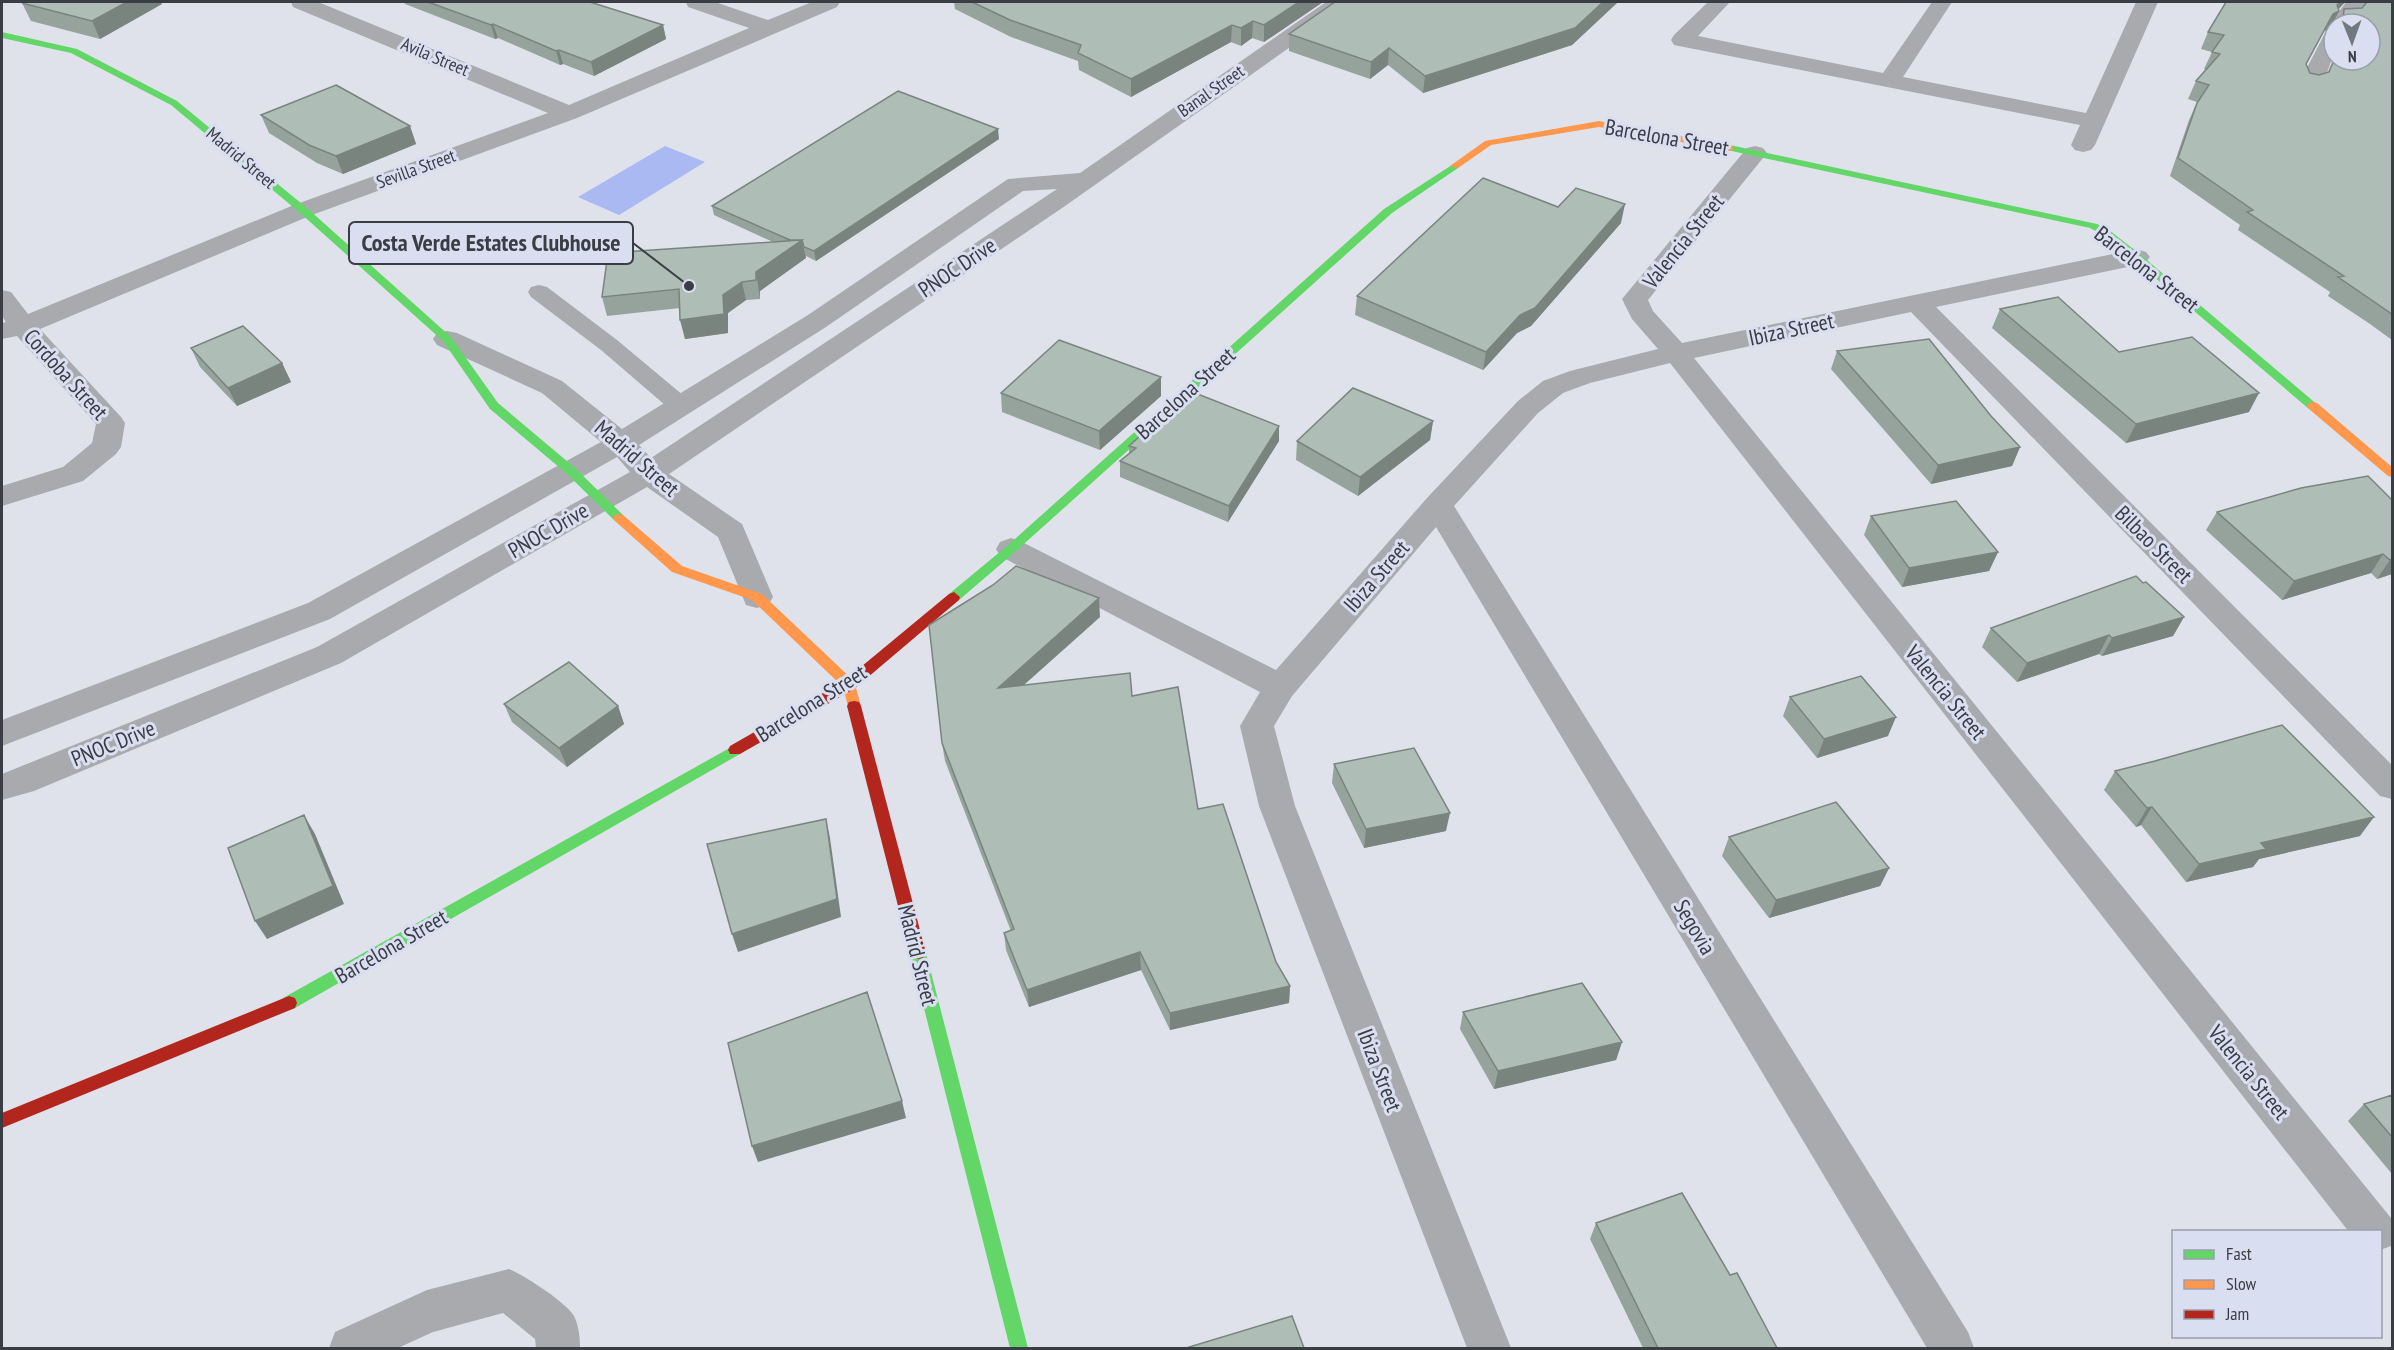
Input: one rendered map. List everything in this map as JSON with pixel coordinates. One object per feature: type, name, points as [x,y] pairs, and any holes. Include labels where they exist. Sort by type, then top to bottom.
[{"type":"street","name":"Avila Street","points":[[301,2],[569,113]]},
{"type":"street","points":[[696,2],[769,28]]},
{"type":"street","name":"Sevilla Street","points":[[12,329],[303,210],[569,113],[829,2]]},
{"type":"street","name":"Banal Street","points":[[1084,180],[1339,2]]},
{"type":"street","points":[[1719,2],[1682,40],[2093,121]]},
{"type":"street","points":[[1889,80],[1942,2]]},
{"type":"street","points":[[2083,145],[2147,2]]},
{"type":"street","name":"Madrid Street","points":[[2,35],[74,51],[174,103],[303,210],[447,339],[494,406],[570,470],[600,501],[676,569],[757,597],[849,685],[1019,1348]]},
{"type":"street","points":[[2310,84],[2322,60]]},
{"type":"street","name":"Barcelona Street","points":[[2,1121],[295,1001],[849,685],[1011,549],[1388,211],[1488,143],[1599,124],[1755,153],[2093,226],[2137,256],[2392,473]]},
{"type":"street","name":"Valencia Street","points":[[1755,153],[1635,299],[1641,313],[1676,353],[2374,1230]]},
{"type":"street","points":[[1017,184],[1084,180]]},
{"type":"street","name":"PNOC Drive","points":[[2,787],[22,781],[329,655],[648,474],[1084,180]]},
{"type":"street","points":[[1017,184],[1056,201]]},
{"type":"street","name":"PNOC Drive","points":[[2,733],[319,611],[621,443],[817,321],[1017,184]]},
{"type":"street","name":"Ibiza Street","points":[[1489,1348],[1277,806],[1257,726],[1280,687],[1437,505],[1528,407],[1553,387],[1580,377],[1676,353],[2137,256]]},
{"type":"street","name":"Cordoba Street","points":[[2,298],[12,329],[111,423],[106,447],[73,474],[2,496]]},
{"type":"street","name":"Bilbao Street","points":[[1916,302],[2392,786]]},
{"type":"street","name":"Madrid Street","points":[[447,339],[552,387],[621,443],[648,474],[731,531],[757,597]]},
{"type":"street","name":"Segovia","points":[[1437,505],[1952,1348]]},
{"type":"street","points":[[1011,549],[1280,687]]},
{"type":"street","points":[[2382,1240],[2392,1253]]},
{"type":"street","points":[[351,1348],[427,1312],[509,1290],[557,1329],[558,1348]]},
{"type":"lane","points":[[538,292],[609,345],[681,406]]},
{"type":"water","points":[[665,146],[705,162],[619,215],[578,197]]},
{"type":"building","points":[[127,2],[92,21],[22,3]]},
{"type":"building","points":[[428,2],[590,2],[663,25],[591,62],[559,50],[556,51],[493,24]]},
{"type":"building","points":[[972,2],[1299,2],[1264,25],[1253,21],[1241,28],[1232,25],[1131,79],[1078,53],[1081,45],[1010,20]]},
{"type":"building","points":[[1335,2],[1603,2],[1575,28],[1425,76],[1389,48],[1371,62],[1289,34]]},
{"type":"building","points":[[2226,2],[2340,2],[2337,5],[2339,11],[2322,12],[2322,34],[2306,64],[2310,73],[2319,75],[2329,72],[2382,72],[2382,12],[2344,12],[2344,9],[2362,8],[2367,2],[2392,2],[2392,314],[2338,277],[2344,276],[2247,212],[2253,210],[2178,158],[2197,103],[2209,85],[2196,81],[2220,54],[2212,52],[2224,35],[2208,32]]},
{"type":"building","points":[[336,85],[410,126],[336,156],[309,145],[261,115]]},
{"type":"building","points":[[898,91],[998,129],[814,251],[804,247],[802,240],[790,240],[712,206]]},
{"type":"building","points":[[1483,178],[1558,207],[1576,188],[1625,204],[1535,308],[1520,315],[1486,352],[1357,296]]},
{"type":"building","points":[[802,240],[756,272],[756,280],[742,282],[723,295],[724,314],[680,320],[679,289],[602,297],[608,253]]},
{"type":"building","points":[[2058,297],[2119,352],[2192,337],[2259,393],[2136,424],[2000,309]]},
{"type":"building","points":[[243,326],[282,363],[228,388],[191,348]]},
{"type":"building","points":[[1929,339],[1991,416],[2020,447],[1938,465],[1837,351]]},
{"type":"building","points":[[1059,340],[1161,377],[1099,431],[1001,393]]},
{"type":"building","points":[[1353,388],[1433,421],[1360,477],[1297,441]]},
{"type":"building","points":[[1190,391],[1279,426],[1229,506],[1120,461],[1136,448],[1129,446]]},
{"type":"building","points":[[2368,476],[2392,500],[2392,559],[2390,560],[2383,554],[2294,581],[2217,512],[2301,488]]},
{"type":"building","points":[[1956,501],[1998,552],[1909,568],[1871,516]]},
{"type":"building","points":[[1016,566],[1099,598],[998,688],[1130,673],[1132,696],[1178,687],[1198,809],[1223,804],[1276,962],[1290,986],[1170,1013],[1140,952],[1027,990],[1004,933],[1014,929],[942,743],[929,625],[993,585]]},
{"type":"building","points":[[2136,576],[2143,583],[2146,582],[2184,617],[2112,638],[2109,635],[2027,663],[1991,628]]},
{"type":"building","points":[[569,662],[618,706],[559,748],[504,704]]},
{"type":"building","points":[[1861,676],[1896,717],[1824,739],[1790,697]]},
{"type":"building","points":[[2282,725],[2374,817],[2261,843],[2266,849],[2199,864],[2152,807],[2147,808],[2115,771],[2155,761]]},
{"type":"building","points":[[1414,748],[1450,813],[1366,829],[1334,764]]},
{"type":"building","points":[[1836,802],[1889,868],[1776,900],[1729,837]]},
{"type":"building","points":[[304,815],[333,886],[255,921],[228,848]]},
{"type":"building","points":[[826,819],[837,899],[732,934],[707,844]]},
{"type":"building","points":[[1582,983],[1622,1042],[1498,1071],[1463,1012]]},
{"type":"building","points":[[867,992],[902,1101],[752,1146],[728,1043]]},
{"type":"building","points":[[2392,1095],[2392,1137],[2364,1104]]},
{"type":"building","points":[[1682,1193],[1730,1275],[1737,1273],[1777,1348],[1658,1348],[1596,1223]]},
{"type":"building","points":[[1292,1316],[1304,1348],[1186,1348]]},
{"type":"traffic: fast","points":[[2,35],[74,51],[174,103],[303,210],[447,339],[494,406],[570,470],[619,518]]},
{"type":"traffic: fast","points":[[1730,148],[2093,226],[2105,232],[2137,257],[2313,406]]},
{"type":"traffic: fast","points":[[954,597],[1011,549],[1388,211],[1455,166]]},
{"type":"traffic: fast","points":[[289,1003],[735,750]]},
{"type":"traffic: fast","points":[[918,953],[1019,1348]]},
{"type":"traffic: slow","points":[[1455,166],[1488,143],[1599,124],[1730,148]]},
{"type":"traffic: slow","points":[[2313,406],[2392,473]]},
{"type":"traffic: slow","points":[[619,518],[677,569],[757,597],[849,685],[854,706]]},
{"type":"traffic: jam","points":[[735,750],[849,685],[954,597]]},
{"type":"traffic: jam","points":[[854,706],[918,953]]},
{"type":"traffic: jam","points":[[2,1121],[289,1003]]},
{"type":"place","name":"Costa Verde Estates Clubhouse","points":[[689,286]]}]
